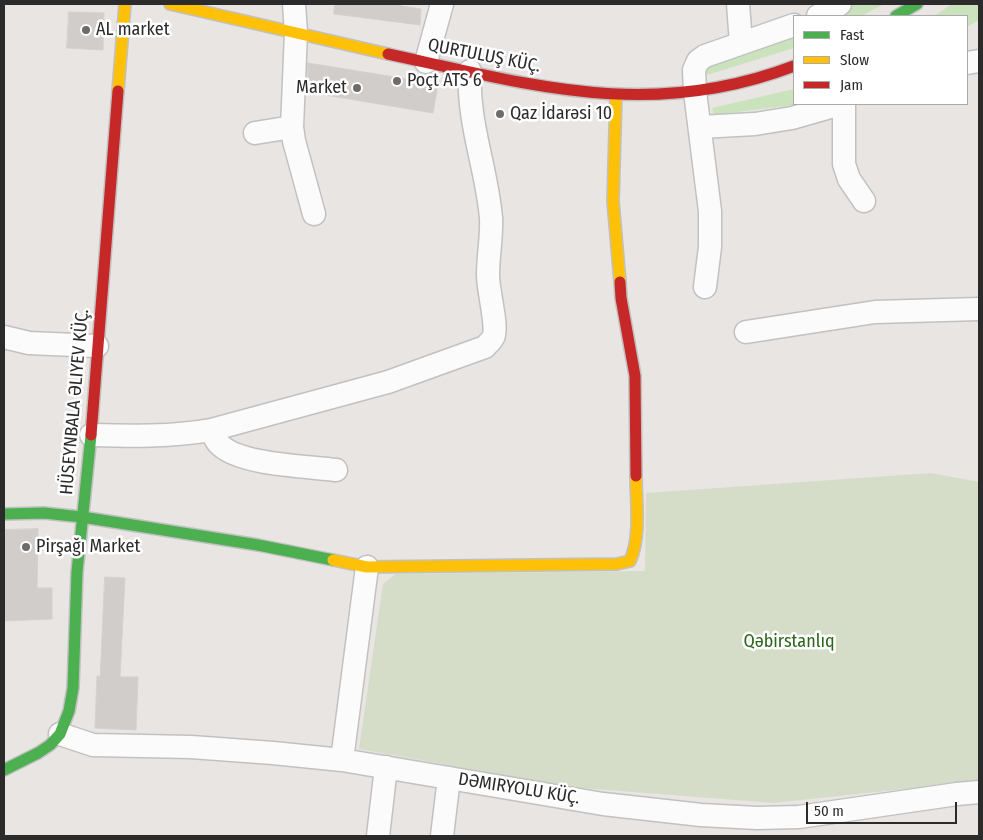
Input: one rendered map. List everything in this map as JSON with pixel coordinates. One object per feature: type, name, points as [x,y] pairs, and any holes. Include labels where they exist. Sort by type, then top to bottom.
[{"type":"street","name":"HÜSEYNBALA ƏLIYEV KÜÇ.","points":[[4,770],[38,753],[50,745],[60,734],[69,711],[73,688],[77,572],[91,435],[125,4]]},
{"type":"street","name":"QURTULUŞ KÜÇ.","points":[[170,4],[470,71],[556,88],[616,95],[674,95],[694,92],[727,86],[793,66]]},
{"type":"street","points":[[294,4],[296,33],[292,127],[314,214]]},
{"type":"street","points":[[426,62],[442,4]]},
{"type":"street","points":[[738,4],[741,43]]},
{"type":"street","points":[[820,15],[840,4]]},
{"type":"street","points":[[898,15],[916,4]]},
{"type":"street","points":[[706,287],[710,247],[710,211],[694,92],[694,70],[698,61],[705,56],[793,25]]},
{"type":"street","points":[[91,435],[157,436],[189,434],[211,430],[388,382],[485,347],[493,337],[495,327],[490,302],[488,274],[491,216],[471,112],[470,71]]},
{"type":"street","points":[[4,514],[44,513],[82,517],[258,545],[367,567],[618,564],[630,560],[635,550],[636,537],[636,403],[635,376],[621,298],[615,233],[613,201],[616,95]]},
{"type":"street","points":[[700,127],[755,124],[792,118],[839,105]]},
{"type":"street","points":[[843,105],[844,164],[849,179],[864,201]]},
{"type":"street","points":[[255,133],[292,127]]},
{"type":"street","points":[[746,332],[875,312],[979,309]]},
{"type":"street","points":[[4,337],[29,343],[97,346]]},
{"type":"street","points":[[211,430],[218,444],[235,454],[255,460],[336,470]]},
{"type":"street","points":[[342,760],[367,567]]},
{"type":"street","name":"DƏMIRYOLU KÜÇ.","points":[[60,734],[93,745],[191,747],[342,760],[603,804],[701,815],[757,818],[799,816],[979,792]]},
{"type":"street","points":[[378,836],[386,767]]},
{"type":"street","points":[[442,836],[448,778]]},
{"type":"green space","points":[[855,4],[884,4],[864,15],[838,15]]},
{"type":"green space","points":[[952,4],[979,4],[979,20],[968,26],[968,15],[936,15]]},
{"type":"green space","points":[[793,35],[793,48],[707,75],[706,64]]},
{"type":"green space","points":[[793,89],[793,105],[714,115],[712,108]]},
{"type":"green space","name":"Qəbirstanlıq","points":[[931,473],[979,482],[979,781],[773,803],[570,787],[359,749],[383,584],[396,574],[645,571],[646,493]]},
{"type":"building","points":[[335,4],[401,4],[401,6],[421,9],[420,25],[334,14]]},
{"type":"building","points":[[69,12],[104,13],[103,50],[67,48]]},
{"type":"building","points":[[308,63],[438,84],[433,113],[307,92]]},
{"type":"building","points":[[38,529],[37,588],[52,588],[52,619],[4,621],[4,530]]},
{"type":"building","points":[[105,577],[125,578],[120,677],[138,677],[136,730],[95,728],[97,676],[100,676]]},
{"type":"traffic: fast","points":[[898,15],[917,4]]},
{"type":"traffic: fast","points":[[4,770],[50,745],[60,734],[69,711],[73,688],[77,572],[91,435]]},
{"type":"traffic: fast","points":[[4,514],[44,513],[82,517],[258,545],[333,560]]},
{"type":"traffic: slow","points":[[118,91],[125,4]]},
{"type":"traffic: slow","points":[[170,4],[388,54]]},
{"type":"traffic: slow","points":[[616,95],[613,201],[620,282]]},
{"type":"traffic: slow","points":[[333,560],[367,567],[617,564],[630,561],[637,530],[636,476]]},
{"type":"traffic: jam","points":[[388,54],[542,86],[640,95],[690,92],[741,83],[793,66]]},
{"type":"traffic: jam","points":[[91,435],[118,91]]},
{"type":"traffic: jam","points":[[620,282],[621,298],[635,376],[636,476]]},
{"type":"place","name":"AL market","points":[[86,30]]},
{"type":"place","name":"Poçt ATS 6","points":[[397,81]]},
{"type":"place","name":"Market","points":[[357,88]]},
{"type":"place","name":"Qaz İdarəsi 10","points":[[500,114]]},
{"type":"place","name":"Pirşağı Market","points":[[26,547]]}]
